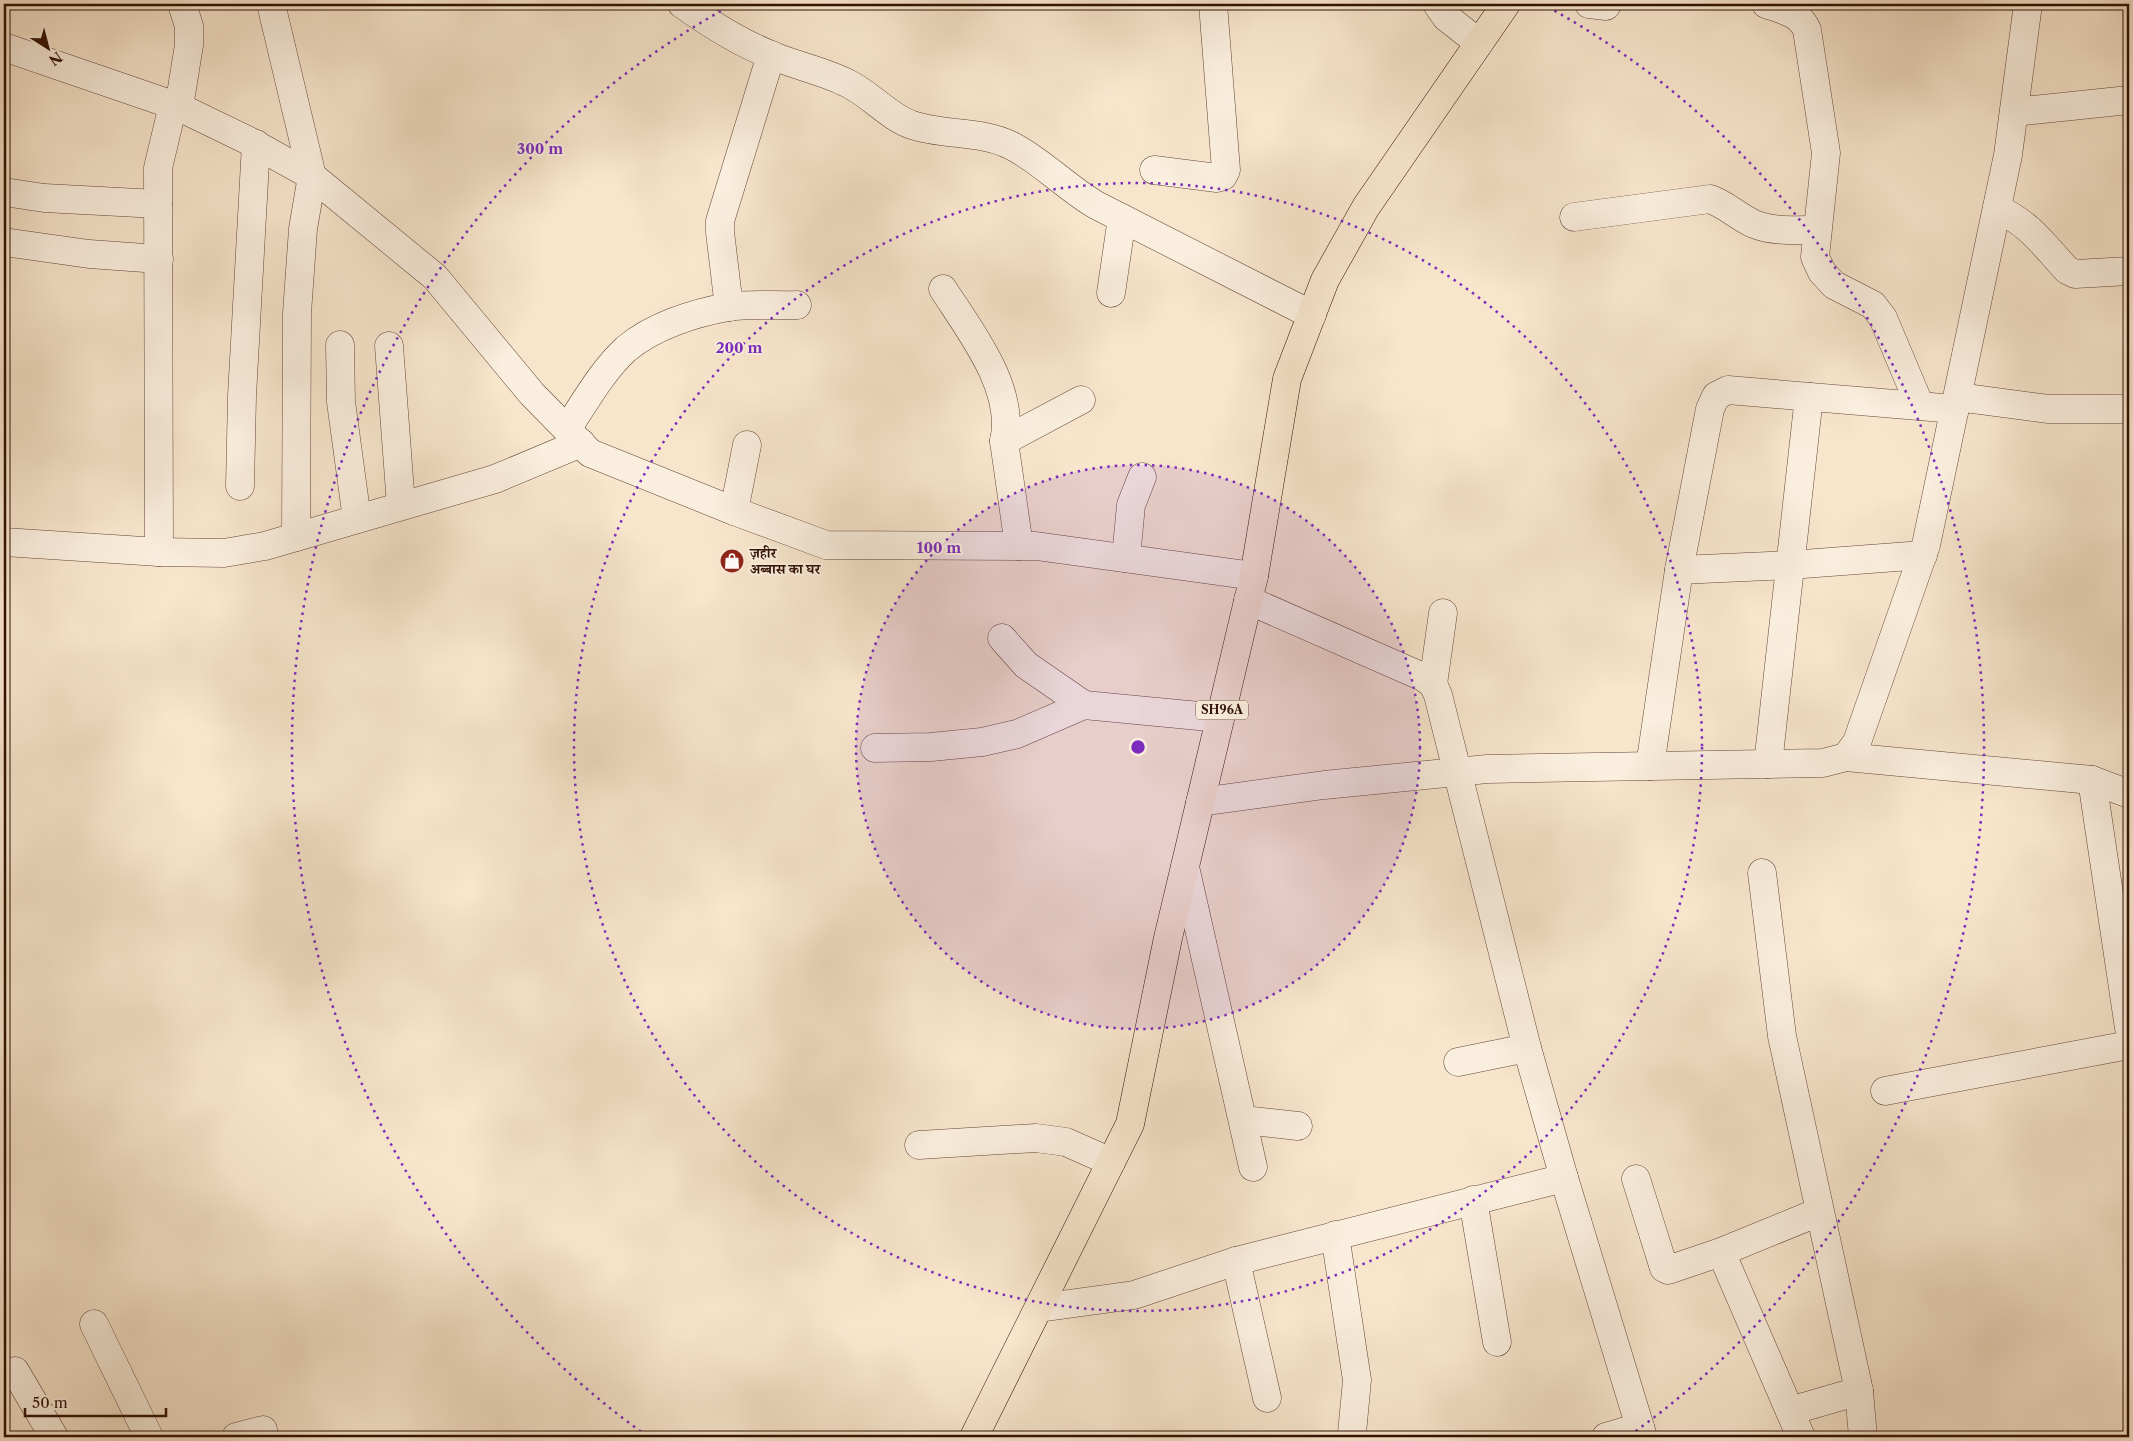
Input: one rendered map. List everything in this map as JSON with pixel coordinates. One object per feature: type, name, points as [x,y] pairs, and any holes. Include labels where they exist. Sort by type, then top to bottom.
[{"type":"main road","name":"SH96A","points":[[974,1437],[1130,1124],[1168,938],[1251,588],[1287,379],[1325,280],[1366,207],[1506,4]]},
{"type":"street","points":[[160,552],[159,155],[176,106],[189,45],[189,26],[182,4]]},
{"type":"street","points":[[271,4],[312,176],[303,229],[297,313],[296,536]]},
{"type":"street","points":[[682,4],[722,32],[771,55],[848,84],[866,94],[902,121],[915,126],[993,138],[1014,147],[1078,195],[1312,315]]},
{"type":"street","points":[[1154,170],[1217,178],[1223,176],[1226,170],[1213,4]]},
{"type":"street","points":[[1437,4],[1446,17],[1479,43]]},
{"type":"street","points":[[1766,4],[1796,15],[1803,21],[1807,30],[1826,153],[1815,257],[1822,272],[1834,285],[1873,305],[1883,318],[1920,406]]},
{"type":"street","points":[[1846,757],[1857,742],[1923,555],[2008,155],[2028,4]]},
{"type":"street","points":[[4,47],[176,106],[256,144],[312,176],[435,276],[532,394],[590,453],[734,511],[826,545],[1036,546],[1126,558],[1251,588],[1423,677],[1432,684],[1438,695],[1459,772],[1527,1048],[1564,1178],[1641,1432],[1606,1437]]},
{"type":"street","points":[[729,307],[720,232],[722,213],[771,55]]},
{"type":"street","points":[[2014,112],[2129,100]]},
{"type":"street","points":[[240,486],[242,396],[256,144]]},
{"type":"street","points":[[4,192],[44,198],[158,204]]},
{"type":"street","points":[[1574,217],[1710,199],[1724,204],[1740,217],[1756,225],[1772,229],[1817,230]]},
{"type":"street","points":[[1997,209],[2016,217],[2025,224],[2067,270],[2075,274],[2129,271]]},
{"type":"street","points":[[1111,293],[1122,218]]},
{"type":"street","points":[[4,242],[89,254],[159,259]]},
{"type":"street","points":[[943,289],[978,344],[1005,400],[1007,428],[1004,440],[1019,546]]},
{"type":"street","points":[[4,542],[160,552],[224,553],[265,546],[495,479],[574,436],[604,374],[626,350],[646,335],[666,326],[729,307],[798,305]]},
{"type":"street","points":[[340,345],[341,402],[357,518]]},
{"type":"street","points":[[389,346],[402,505]]},
{"type":"street","points":[[1650,766],[1679,570],[1710,408],[1716,396],[1728,390],[1920,406],[1956,403],[2049,409],[2129,409]]},
{"type":"street","points":[[1768,764],[1809,397]]},
{"type":"street","points":[[1004,440],[1081,400]]},
{"type":"street","points":[[734,511],[747,445]]},
{"type":"street","points":[[1126,558],[1131,505],[1142,477]]},
{"type":"street","points":[[1679,570],[1790,565],[1923,555]]},
{"type":"street","points":[[1432,684],[1443,613]]},
{"type":"street","points":[[1002,638],[1026,665],[1084,705]]},
{"type":"street","points":[[875,748],[982,742],[1017,734],[1084,705],[1220,718]]},
{"type":"street","points":[[1200,802],[1324,785],[1459,772],[1823,763],[1846,757],[2092,780],[2129,794]]},
{"type":"street","points":[[2092,780],[2129,1028]]},
{"type":"street","points":[[1185,867],[1253,1167]]},
{"type":"street","points":[[1762,873],[1782,1036],[1859,1391],[1863,1437]]},
{"type":"street","points":[[1884,1091],[2129,1045]]},
{"type":"street","points":[[1458,1062],[1527,1048]]},
{"type":"street","points":[[1243,1120],[1298,1126]]},
{"type":"street","points":[[920,1145],[1036,1138],[1053,1139],[1111,1162]]},
{"type":"street","points":[[1039,1308],[1134,1295],[1236,1261],[1335,1234],[1564,1178]]},
{"type":"street","points":[[1636,1180],[1666,1270],[1721,1252],[1819,1212]]},
{"type":"street","points":[[1473,1200],[1497,1342]]},
{"type":"street","points":[[1335,1234],[1357,1380],[1352,1433]]},
{"type":"street","points":[[1721,1252],[1801,1437]]},
{"type":"street","points":[[1236,1261],[1267,1398]]},
{"type":"street","points":[[94,1324],[149,1437]]},
{"type":"street","points":[[16,1371],[54,1437]]},
{"type":"street","points":[[1790,1411],[1859,1391]]},
{"type":"street","points":[[236,1437],[263,1430]]},
{"type":"place","name":"ज़हीर अब्बास का घर","points":[[732,561]]}]
